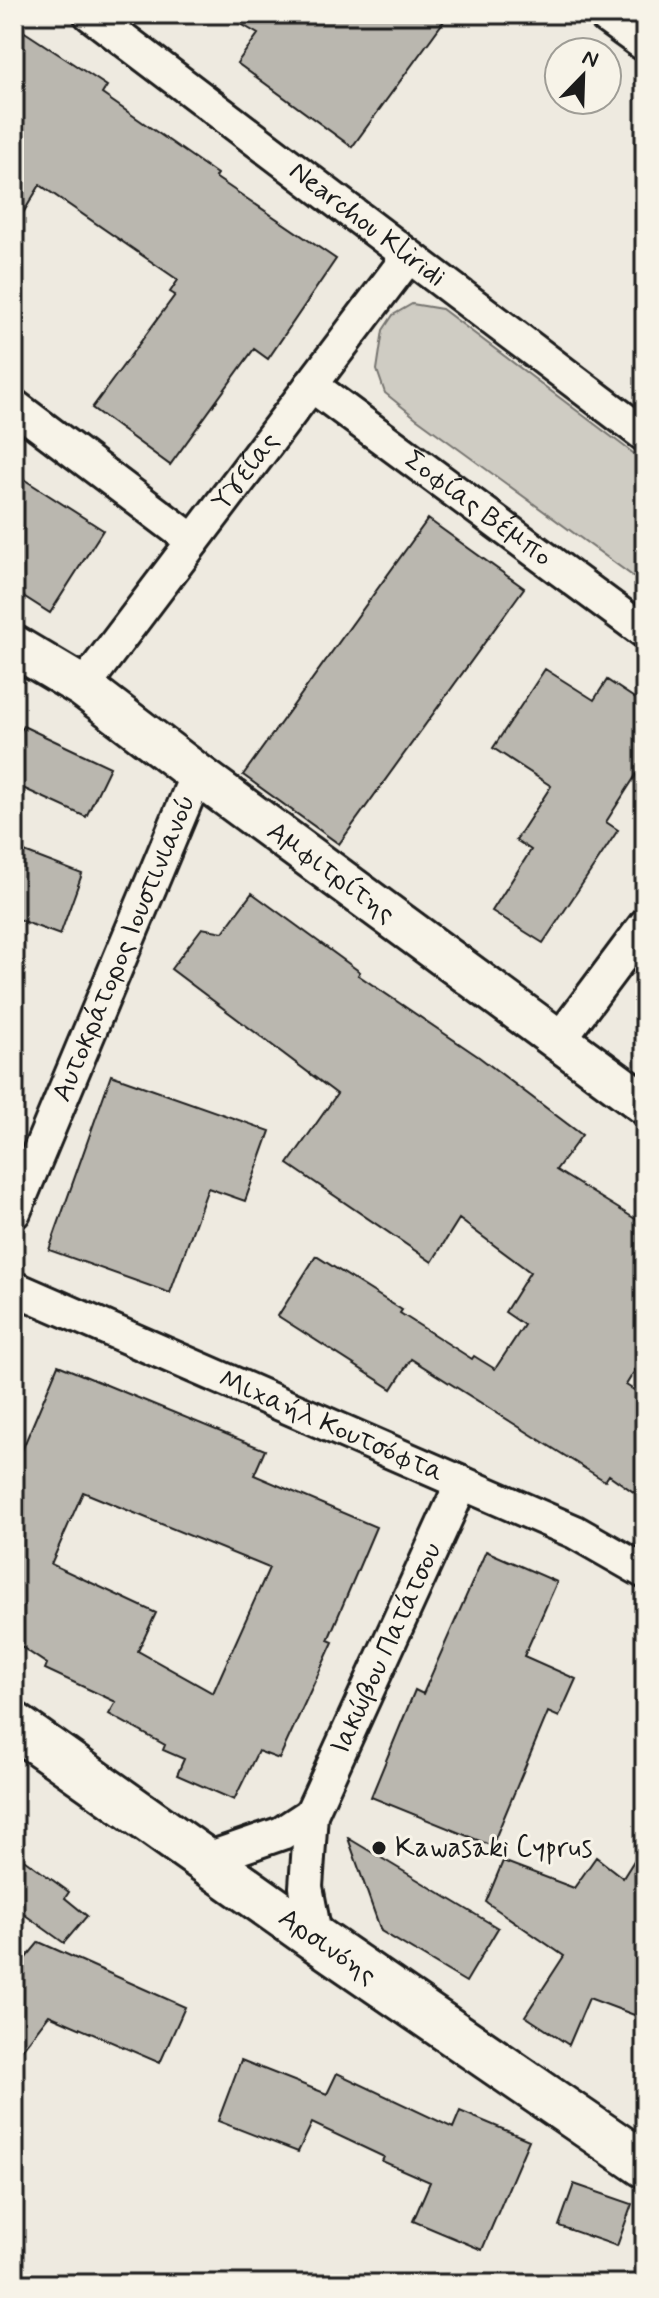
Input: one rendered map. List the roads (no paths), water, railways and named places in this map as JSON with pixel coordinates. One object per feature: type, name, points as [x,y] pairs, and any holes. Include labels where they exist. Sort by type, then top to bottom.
[{"type":"main road","name":"Αρσινόης","points":[[14,1725],[316,1939],[641,2156]]},
{"type":"street","name":"Nearchou Kliridi","points":[[90,14],[645,435]]},
{"type":"street","points":[[609,14],[645,40]]},
{"type":"street","name":"Υγείας","points":[[83,687],[408,257]]},
{"type":"street","name":"Σοφίας Βέμπο","points":[[311,385],[645,632]]},
{"type":"street","points":[[14,406],[193,541]]},
{"type":"street","name":"Αμφιτρίτης","points":[[14,646],[83,687],[645,1104]]},
{"type":"street","name":"Αυτοκράτορος Ιουστινιανού","points":[[14,1212],[197,774]]},
{"type":"street","points":[[559,1040],[645,925]]},
{"type":"street","name":"Μιχαήλ Κουτσόφτα","points":[[14,1288],[575,1532],[645,1572]]},
{"type":"street","name":"Ιακώβου Πατάτσου","points":[[316,1939],[306,1887],[311,1814],[462,1483]]},
{"type":"street","points":[[204,1860],[282,1833],[311,1814]]},
{"type":"place","name":"Kawasaki Cyprus","points":[[379,1848]]}]
